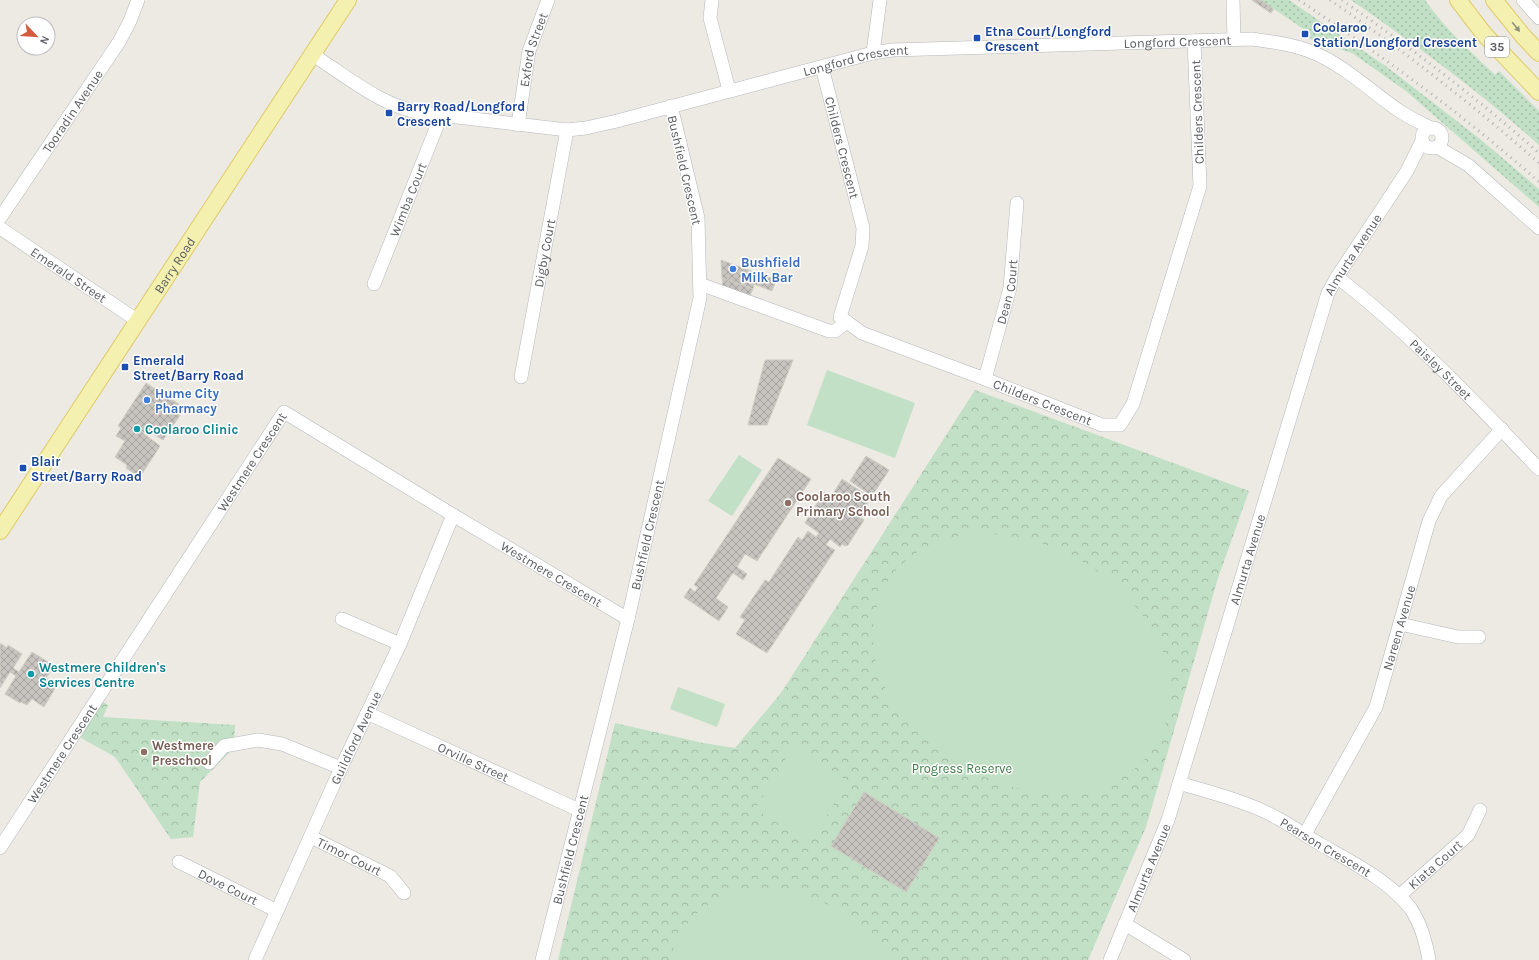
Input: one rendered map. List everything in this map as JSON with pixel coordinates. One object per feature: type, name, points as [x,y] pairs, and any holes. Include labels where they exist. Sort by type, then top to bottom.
[{"type":"main road","name":"Barry Road","points":[[0,531],[348,0]]},
{"type":"main road","name":"35","points":[[1458,0],[1484,34],[1539,92]]},
{"type":"main road","name":"35","points":[[1494,0],[1539,53]]},
{"type":"street","name":"Tooradin Avenue","points":[[0,218],[119,42],[138,0]]},
{"type":"street","name":"Exford Street","points":[[518,125],[529,51],[548,0]]},
{"type":"street","points":[[712,0],[710,18],[729,90]]},
{"type":"street","points":[[873,53],[880,0]]},
{"type":"street","points":[[1233,0],[1234,40]]},
{"type":"street","points":[[1528,2],[1539,18]]},
{"type":"street","name":"Longford Crescent","points":[[313,55],[371,93],[394,106],[413,112],[567,130],[599,126],[729,90],[873,53],[896,50],[1252,39],[1301,48],[1333,62],[1402,112],[1431,128],[1440,131],[1431,143]]},
{"type":"street","name":"Childers Crescent","points":[[822,67],[863,228],[862,246],[840,317],[862,333],[1102,425],[1120,425],[1133,404],[1200,186],[1194,41]]},
{"type":"street","name":"Bushfield Crescent","points":[[542,960],[628,619],[700,298],[698,218],[671,106]]},
{"type":"street","name":"Longford Crescent","points":[[1402,112],[1431,143],[1468,165],[1539,228]]},
{"type":"street","name":"Wimba Court","points":[[374,284],[441,116]]},
{"type":"street","name":"Digby Court","points":[[521,378],[567,130]]},
{"type":"street","name":"Almurta Avenue","points":[[1110,960],[1159,842],[1179,783],[1328,293],[1407,171],[1431,143]]},
{"type":"street","name":"Dean Court","points":[[985,379],[1010,288],[1017,203]]},
{"type":"street","name":"Emerald Street","points":[[0,228],[138,321]]},
{"type":"street","name":"Paisley Street","points":[[1337,277],[1358,293],[1395,326],[1502,429],[1539,469]]},
{"type":"street","points":[[700,284],[829,331],[835,331],[847,322]]},
{"type":"street","name":"Westmere Crescent","points":[[0,848],[284,412],[628,619]]},
{"type":"street","name":"Nareen Avenue","points":[[1304,834],[1376,707],[1429,521],[1441,496],[1502,429]]},
{"type":"street","name":"Guildford Avenue","points":[[255,960],[341,768],[400,644],[453,515]]},
{"type":"street","points":[[342,619],[400,644]]},
{"type":"street","points":[[1400,624],[1458,637],[1479,637]]},
{"type":"street","name":"Orville Street","points":[[367,713],[579,810]]},
{"type":"street","points":[[209,763],[224,746],[258,740],[282,744],[341,768]]},
{"type":"street","name":"Pearson Crescent","points":[[1179,783],[1249,805],[1270,814],[1374,877],[1399,896],[1410,909],[1420,925],[1427,946],[1429,960]]},
{"type":"street","name":"Kiata Court","points":[[1399,896],[1468,835],[1480,810]]},
{"type":"street","name":"Timor Court","points":[[310,838],[390,876],[404,893]]},
{"type":"street","name":"Dove Court","points":[[179,862],[277,911]]},
{"type":"street","points":[[1125,924],[1184,960]]},
{"type":"green space","points":[[1257,0],[1289,0],[1387,67],[1480,139],[1539,189],[1539,207],[1406,91],[1352,53],[1312,40],[1309,37],[1311,34],[1274,9],[1271,13],[1255,2]]},
{"type":"green space","points":[[1351,0],[1425,0],[1449,30],[1467,49],[1495,75],[1499,71],[1539,111],[1539,145],[1494,106],[1400,34]]},
{"type":"green space","points":[[827,370],[915,403],[895,458],[807,425]]},
{"type":"green space","name":"Progress Reserve","points":[[975,390],[1249,491],[1218,578],[1146,827],[1088,960],[558,960],[615,723],[703,743],[735,748],[781,693]]},
{"type":"green space","points":[[739,455],[762,470],[732,516],[708,501]]},
{"type":"green space","points":[[980,533],[1002,535],[1034,541],[1065,552],[1081,560],[1111,581],[1124,594],[1148,622],[1157,638],[1166,660],[1170,680],[1167,719],[1158,741],[1145,759],[1116,781],[1096,790],[1074,794],[1052,794],[1030,791],[1002,784],[974,772],[947,756],[923,737],[902,715],[886,689],[876,662],[873,632],[877,606],[887,582],[898,568],[926,547],[957,536]]},
{"type":"green space","points":[[678,687],[725,704],[717,727],[670,709]]},
{"type":"green space","points":[[99,699],[108,705],[103,717],[235,725],[234,748],[200,782],[193,837],[171,839],[115,757],[76,735]]},
{"type":"green space","points":[[793,747],[848,781],[810,843],[755,809]]},
{"type":"green space","points":[[764,889],[784,891],[804,896],[839,910],[870,931],[898,960],[670,960],[683,929],[693,917],[704,908],[731,894]]},
{"type":"building","points":[[1252,0],[1261,0],[1273,9],[1271,13]]},
{"type":"building","points":[[1252,0],[1261,0],[1273,9],[1271,13]]},
{"type":"building","name":"Bushfield Milk Bar","points":[[721,260],[776,280],[772,291],[754,284],[753,289],[722,278]]},
{"type":"building","points":[[722,278],[753,289],[749,297],[723,287]]},
{"type":"building","points":[[765,360],[793,360],[767,425],[748,425]]},
{"type":"building","name":"Coolaroo Clinic","points":[[146,383],[185,408],[163,440],[153,434],[158,427],[156,425],[150,434],[145,430],[143,433],[160,446],[140,477],[126,468],[127,465],[115,457],[125,441],[116,436],[121,428],[118,426]]},
{"type":"building","points":[[866,456],[889,470],[872,496],[850,481]]},
{"type":"building","points":[[778,458],[811,479],[757,561],[745,554],[737,567],[747,574],[743,580],[733,573],[716,598],[728,607],[719,621],[684,597],[690,588],[695,592],[698,587],[694,585]]},
{"type":"building","points":[[842,479],[871,498],[859,516],[864,520],[848,545],[845,546],[842,544],[840,547],[830,539],[826,545],[835,550],[767,653],[736,634],[745,620],[740,617],[765,580],[769,582],[798,537],[802,540],[808,531],[816,537],[819,533],[805,523],[824,492],[831,497]]},
{"type":"building","name":"Westmere Children's Services Centre","points":[[0,643],[7,648],[8,645],[22,654],[13,668],[19,672],[32,652],[48,662],[45,667],[51,671],[46,678],[57,685],[44,707],[32,699],[27,705],[21,702],[20,703],[5,694],[16,676],[10,672],[0,688]]},
{"type":"building","points":[[864,792],[939,838],[906,892],[831,846]]},
{"type":"railway","points":[[1299,0],[1422,87],[1482,133],[1539,182]]},
{"type":"railway","points":[[1330,0],[1437,78],[1539,163]]},
{"type":"railway","points":[[1342,0],[1393,36],[1492,112],[1539,153]]},
{"type":"place","name":"Coolaroo Station/Longford Crescent","points":[[1305,34]]},
{"type":"place","name":"Etna Court/Longford Crescent","points":[[977,38]]},
{"type":"place","name":"Barry Road/Longford Crescent","points":[[389,113]]},
{"type":"place","name":"Bushfield Milk Bar","points":[[733,269]]},
{"type":"place","name":"Emerald Street/Barry Road","points":[[125,367]]},
{"type":"place","name":"Hume City Pharmacy","points":[[147,400]]},
{"type":"place","name":"Coolaroo Clinic","points":[[137,429]]},
{"type":"place","name":"Blair Street/Barry Road","points":[[23,468]]},
{"type":"place","name":"Coolaroo South Primary School","points":[[788,503]]},
{"type":"place","name":"Westmere Children's Services Centre","points":[[31,674]]},
{"type":"place","name":"Westmere Preschool","points":[[144,752]]}]
